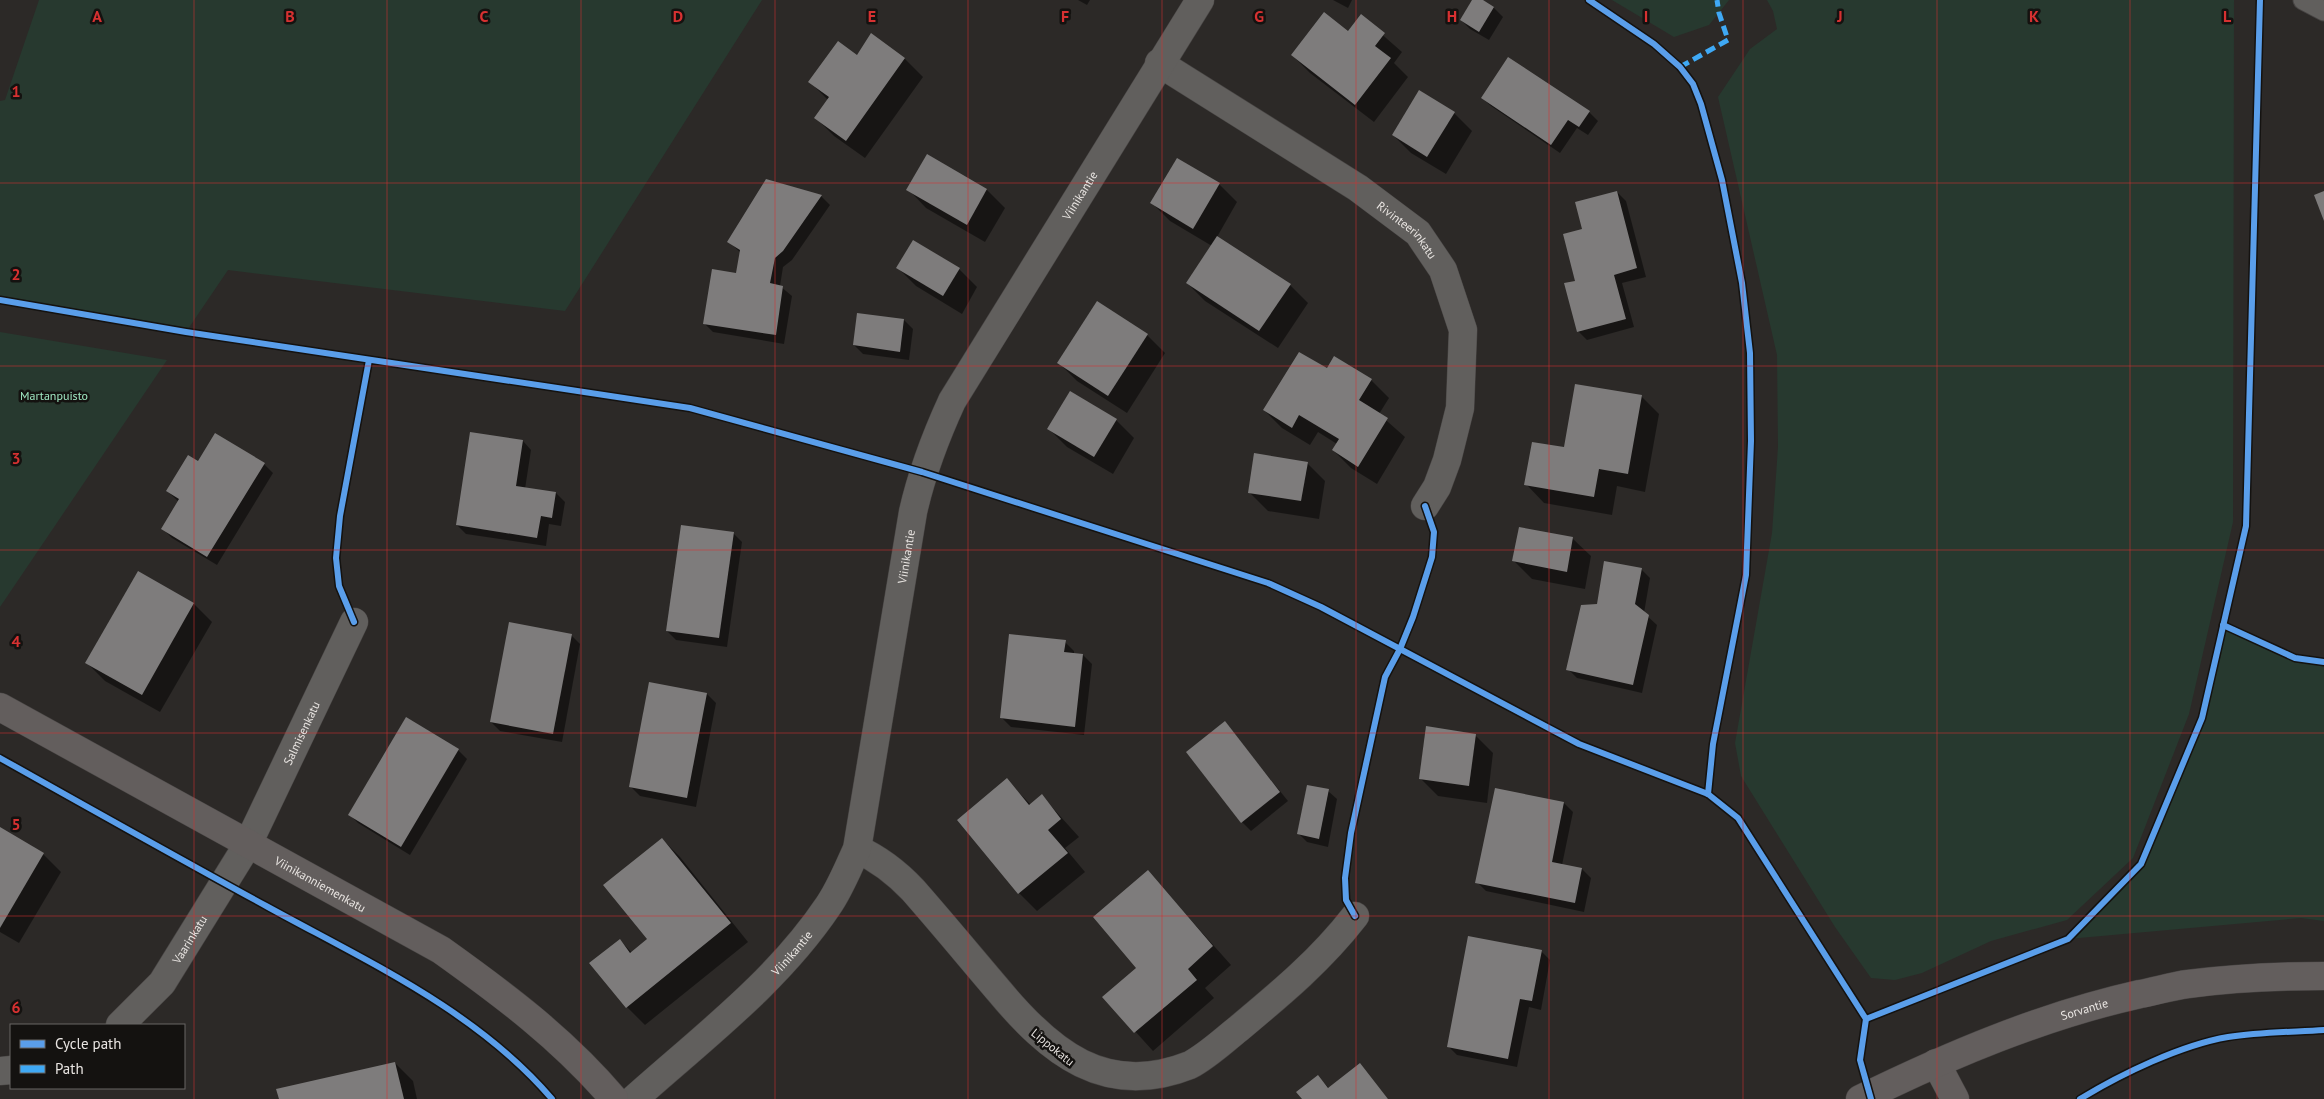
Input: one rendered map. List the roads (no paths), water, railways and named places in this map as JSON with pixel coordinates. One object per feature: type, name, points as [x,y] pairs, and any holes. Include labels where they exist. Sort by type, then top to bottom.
[{"type":"street","name":"Viinikantie","points":[[634,1099],[772,975],[805,937],[829,905],[857,848],[913,512],[922,472],[952,401],[1159,63],[1200,0]]},
{"type":"street","name":"Rivinteerinkatu","points":[[1159,63],[1358,188],[1418,233],[1443,270],[1463,330],[1461,399],[1447,460],[1436,487],[1425,506]]},
{"type":"street","name":"Salmisenkatu","points":[[248,844],[354,622]]},
{"type":"street","name":"Viinikanniemenkatu","points":[[0,707],[440,950],[556,1037],[614,1099]]},
{"type":"street","name":"Vaarinkatu","points":[[121,1024],[162,983],[248,844]]},
{"type":"street","name":"Lippokatu","points":[[857,848],[889,867],[913,890],[1028,1026],[1050,1047],[1082,1070],[1122,1080],[1148,1079],[1170,1073],[1189,1065],[1210,1052],[1305,972],[1323,955],[1354,916]]},
{"type":"street","name":"Sorvantie","points":[[1860,1099],[1936,1062],[2019,1028],[2104,1002],[2187,984],[2276,976],[2324,976]]},
{"type":"street","points":[[1936,1062],[1955,1099]]},
{"type":"lane","points":[[2303,0],[2324,11]]},
{"type":"park label","name":"Martanpuisto","points":[[54,395]]}]
